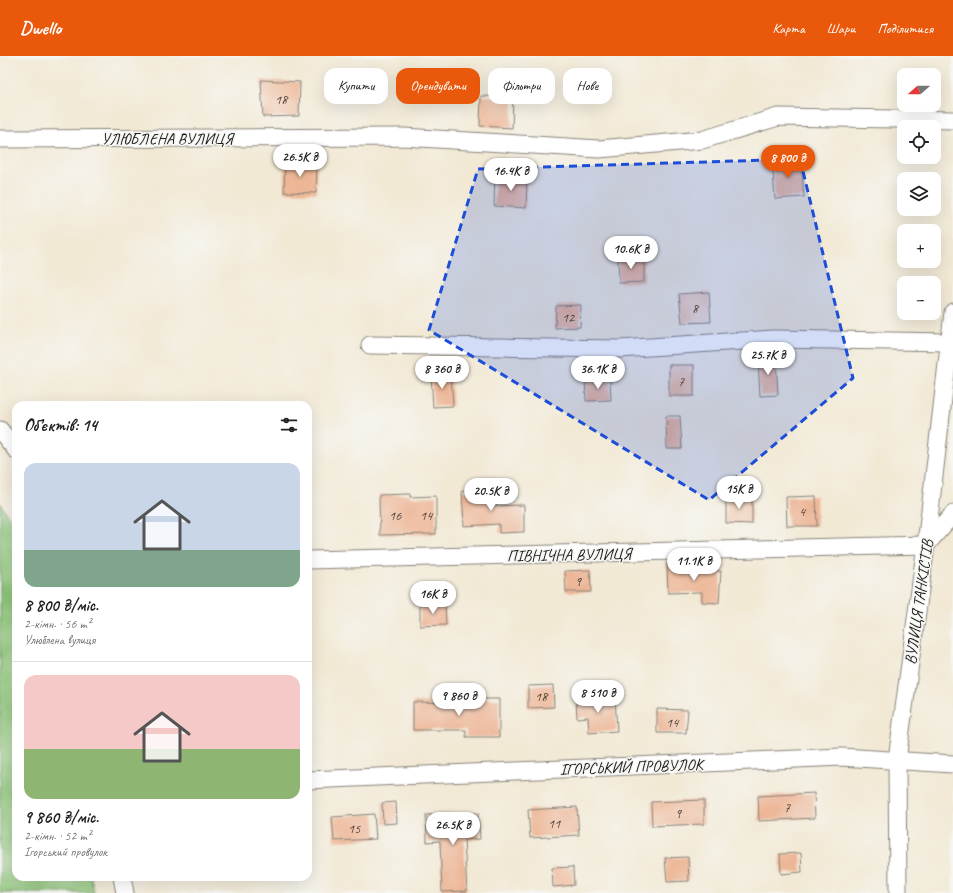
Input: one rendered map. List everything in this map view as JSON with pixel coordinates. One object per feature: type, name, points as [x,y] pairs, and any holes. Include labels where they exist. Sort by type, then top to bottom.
[{"type":"street","name":"УЛЮБЛЕНА ВУЛИЦЯ","points":[[0,139],[403,137],[598,149],[702,140],[778,117],[953,120]]},
{"type":"street","name":"ВУЛИЦЯ ТАНКІСТІВ","points":[[898,893],[896,760],[926,545],[953,312]]},
{"type":"street","points":[[370,345],[619,349],[772,340],[949,342]]},
{"type":"street","points":[[0,430],[12,445]]},
{"type":"street","points":[[926,545],[953,514]]},
{"type":"street","name":"ПІВНІЧНА ВУЛИЦЯ","points":[[312,560],[926,545]]},
{"type":"street","name":"ІГОРСЬКИЙ ПРОВУЛОК","points":[[312,780],[842,757],[953,764]]},
{"type":"street","points":[[123,881],[125,893]]},
{"type":"highlighted area","points":[[800,159],[853,378],[709,500],[429,330],[478,169]]},
{"type":"green space","points":[[0,503],[12,522],[12,881],[92,881],[94,893],[0,893]]},
{"type":"building","points":[[261,80],[300,82],[299,116],[263,117]]},
{"type":"building","points":[[481,96],[488,96],[488,104],[513,104],[512,128],[480,126]]},
{"type":"building","points":[[801,159],[804,197],[775,199],[772,160]]},
{"type":"building","points":[[285,162],[317,163],[316,193],[284,192]]},
{"type":"building","points":[[495,176],[527,177],[526,208],[494,206]]},
{"type":"building","points":[[618,258],[644,259],[644,282],[619,283]]},
{"type":"building","points":[[709,292],[711,322],[682,323],[679,294]]},
{"type":"building","points":[[581,305],[580,327],[555,328],[556,306]]},
{"type":"building","points":[[776,357],[778,395],[760,396],[758,358]]},
{"type":"building","points":[[669,365],[694,365],[694,396],[669,396]]},
{"type":"building","points":[[451,374],[453,406],[433,407],[431,375]]},
{"type":"building","points":[[610,378],[611,400],[586,401],[585,379]]},
{"type":"building","points":[[666,416],[680,416],[682,449],[667,449]]},
{"type":"building","points":[[490,489],[491,506],[524,505],[524,532],[499,533],[499,524],[464,526],[462,491]]},
{"type":"building","points":[[410,494],[410,497],[436,496],[436,534],[380,535],[379,495]]},
{"type":"building","points":[[726,496],[752,496],[752,524],[726,523]]},
{"type":"building","points":[[816,496],[817,526],[787,526],[786,497]]},
{"type":"building","points":[[685,562],[685,570],[721,571],[719,603],[702,602],[702,592],[668,593],[667,563]]},
{"type":"building","points":[[590,570],[591,592],[566,592],[565,571]]},
{"type":"building","points":[[445,603],[446,625],[420,626],[420,604]]},
{"type":"building","points":[[553,685],[554,707],[528,708],[528,686]]},
{"type":"building","points":[[615,697],[617,731],[589,733],[588,717],[577,718],[576,699]]},
{"type":"building","points":[[466,699],[499,699],[499,737],[466,737],[466,730],[413,730],[413,702],[466,703]]},
{"type":"building","points":[[657,709],[688,710],[686,733],[657,733]]},
{"type":"building","points":[[814,793],[815,818],[759,821],[758,796]]},
{"type":"building","points":[[704,800],[704,824],[652,826],[651,802]]},
{"type":"building","points":[[396,802],[397,823],[383,824],[382,803]]},
{"type":"building","points":[[577,807],[579,835],[530,838],[528,810]]},
{"type":"building","points":[[478,813],[480,839],[464,840],[467,891],[442,892],[440,841],[427,842],[426,815]]},
{"type":"building","points":[[374,814],[376,839],[334,841],[332,817]]},
{"type":"building","points":[[801,853],[802,872],[781,874],[780,854]]},
{"type":"building","points":[[688,857],[689,881],[667,882],[665,858]]},
{"type":"building","points":[[573,867],[574,885],[553,887],[552,868]]}]
